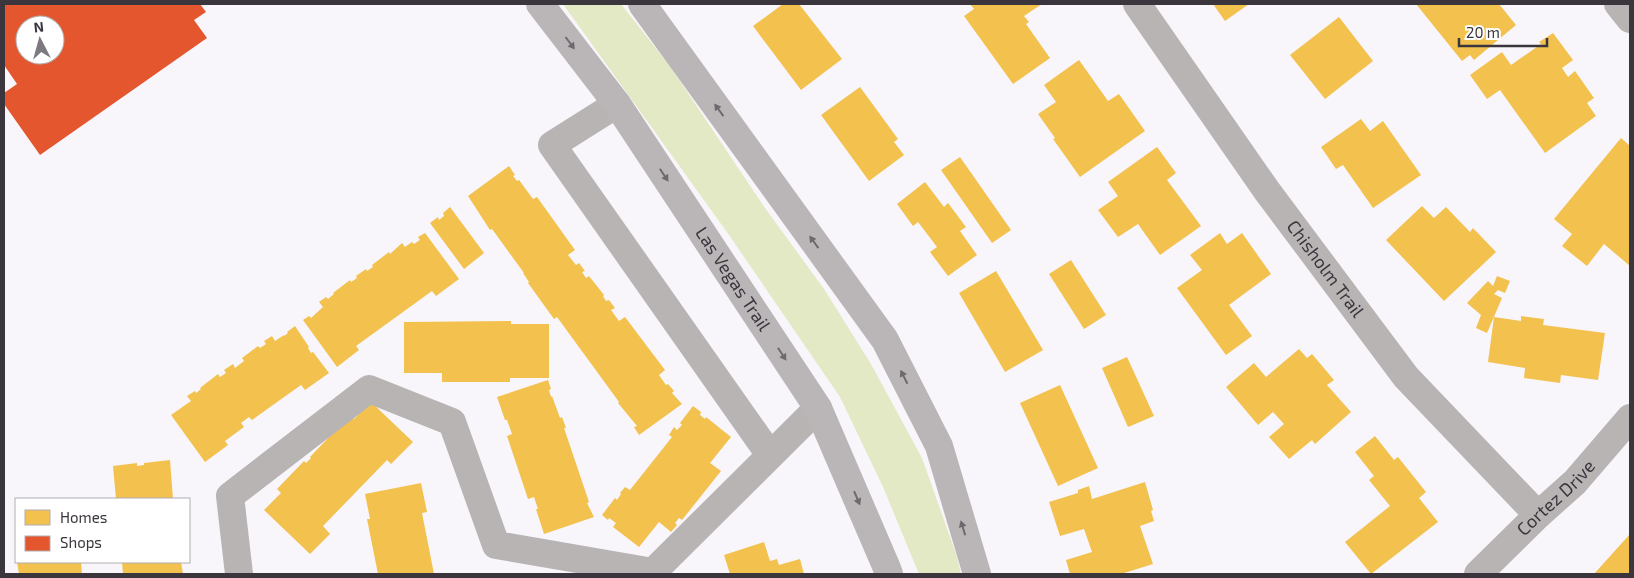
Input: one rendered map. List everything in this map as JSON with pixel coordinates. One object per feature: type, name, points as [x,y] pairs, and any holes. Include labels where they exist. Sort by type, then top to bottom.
[{"type":"main road","name":"Las Vegas Trail","points":[[540,4],[617,104],[818,408],[889,574]]},
{"type":"main road","points":[[642,4],[884,340],[938,446],[977,574]]},
{"type":"street","name":"Chisholm Trail","points":[[1137,4],[1267,191],[1406,377],[1538,515]]},
{"type":"street","points":[[1618,4],[1630,19]]},
{"type":"street","points":[[617,104],[552,145],[770,455]]},
{"type":"street","points":[[239,574],[230,496],[369,389],[452,422],[496,545],[653,572],[818,408]]},
{"type":"street","name":"Cortez Drive","points":[[1478,574],[1538,515],[1575,482],[1630,418]]},
{"type":"green space","points":[[563,4],[621,4],[669,65],[765,208],[824,289],[871,364],[922,458],[956,554],[961,574],[919,574],[883,487],[840,397],[729,235]]},
{"type":"building: Homes","points":[[783,4],[799,4],[842,59],[801,90],[753,26]]},
{"type":"building: Homes","points":[[970,4],[1042,4],[1024,16],[1029,22],[1026,24],[1050,58],[1013,84],[964,16],[974,9]]},
{"type":"building: Homes","points":[[1213,4],[1249,4],[1225,21]]},
{"type":"building: Homes","points":[[1416,4],[1499,4],[1516,25],[1474,60],[1470,55],[1462,61]]},
{"type":"building: Homes","points":[[1339,17],[1373,61],[1325,99],[1290,55]]},
{"type":"building: Homes","points":[[1553,33],[1573,60],[1562,68],[1568,77],[1575,71],[1594,98],[1587,103],[1596,116],[1545,153],[1500,90],[1487,99],[1470,75],[1502,52],[1511,65]]},
{"type":"building: Homes","points":[[1079,60],[1108,101],[1119,94],[1145,131],[1080,177],[1038,114],[1056,102],[1044,85]]},
{"type":"building: Homes","points":[[860,87],[898,139],[894,142],[904,155],[869,181],[821,115]]},
{"type":"building: Homes","points":[[1361,119],[1370,131],[1383,121],[1421,175],[1373,208],[1343,165],[1336,169],[1321,147]]},
{"type":"building: Homes","points":[[1621,138],[1630,146],[1630,266],[1604,244],[1587,266],[1562,246],[1572,234],[1554,219]]},
{"type":"building: Homes","points":[[1157,147],[1176,173],[1167,180],[1201,226],[1160,255],[1138,224],[1118,237],[1098,210],[1118,196],[1108,182]]},
{"type":"building: Homes","points":[[960,157],[1011,230],[992,243],[941,170]]},
{"type":"building: Homes","points":[[509,166],[515,175],[513,176],[517,181],[519,180],[533,199],[537,197],[575,250],[568,255],[576,265],[579,263],[585,271],[582,272],[586,278],[589,276],[604,295],[606,301],[609,300],[615,308],[611,310],[619,321],[625,317],[665,370],[659,375],[666,385],[668,384],[674,391],[672,393],[682,404],[639,435],[634,427],[637,426],[618,403],[557,317],[554,319],[528,283],[524,273],[492,229],[490,230],[468,196]]},
{"type":"building: Homes","points":[[925,182],[944,207],[948,203],[966,227],[960,231],[977,255],[948,276],[930,252],[937,247],[918,222],[913,226],[897,204]]},
{"type":"building: Homes","points":[[1422,206],[1434,218],[1446,207],[1470,232],[1473,228],[1496,252],[1444,301],[1386,240]]},
{"type":"building: Homes","points":[[450,207],[484,253],[464,269],[430,223],[438,217],[439,220],[444,216],[443,213]]},
{"type":"building: Homes","points":[[425,233],[459,279],[436,296],[432,291],[356,346],[359,350],[337,367],[303,320],[309,316],[311,318],[323,307],[319,302],[326,297],[328,299],[350,280],[351,282],[366,269],[367,271],[373,267],[372,265],[389,252],[390,254],[402,243],[405,247],[412,242],[414,244],[420,240],[418,237]]},
{"type":"building: Homes","points":[[1220,233],[1227,244],[1242,233],[1271,274],[1229,305],[1252,336],[1226,355],[1177,288],[1202,270],[1190,255]]},
{"type":"building: Homes","points":[[1071,260],[1106,315],[1084,329],[1049,274]]},
{"type":"building: Homes","points":[[996,271],[1043,350],[1005,372],[959,293]]},
{"type":"building: Homes","points":[[1497,276],[1510,281],[1505,293],[1498,290],[1494,294],[1502,298],[1487,333],[1476,328],[1481,315],[1467,303],[1488,281],[1493,286]]},
{"type":"building: Homes","points":[[1521,316],[1544,319],[1543,325],[1605,333],[1598,380],[1561,375],[1560,383],[1524,378],[1525,368],[1488,362],[1494,317],[1521,321]]},
{"type":"building: Homes","points":[[511,321],[511,324],[549,324],[549,378],[510,378],[510,382],[442,382],[442,373],[404,373],[404,322]]},
{"type":"building: Homes","points":[[295,326],[311,353],[313,352],[329,373],[305,390],[301,385],[252,420],[249,417],[241,423],[244,427],[225,441],[228,445],[205,462],[171,415],[191,401],[187,396],[195,391],[196,393],[218,374],[220,377],[226,373],[224,370],[233,364],[235,368],[244,361],[242,358],[258,346],[260,348],[266,344],[264,341],[272,336],[275,341]]},
{"type":"building: Homes","points":[[1299,349],[1307,358],[1312,354],[1334,380],[1327,385],[1351,412],[1315,444],[1312,440],[1289,459],[1269,437],[1284,424],[1273,412],[1258,425],[1226,387],[1254,363],[1266,377]]},
{"type":"building: Homes","points":[[1127,357],[1154,416],[1128,427],[1102,368]]},
{"type":"building: Homes","points":[[548,380],[551,397],[566,428],[564,428],[589,502],[587,503],[594,517],[544,534],[534,497],[528,499],[507,436],[512,434],[497,397]]},
{"type":"building: Homes","points":[[1060,385],[1098,468],[1058,486],[1020,403]]},
{"type":"building: Homes","points":[[371,402],[413,442],[391,464],[387,460],[323,526],[330,534],[310,554],[264,510],[281,493],[277,489],[304,461],[306,463],[350,415],[354,419]]},
{"type":"building: Homes","points":[[693,406],[701,412],[700,415],[705,419],[706,417],[731,437],[710,463],[721,471],[682,520],[679,518],[675,523],[677,525],[671,532],[659,522],[639,547],[613,527],[616,523],[602,515],[615,498],[617,500],[625,487],[630,490],[672,437],[669,435],[674,427],[677,430],[682,425],[680,423]]},
{"type":"building: Homes","points":[[1375,436],[1394,460],[1398,457],[1426,492],[1419,498],[1438,522],[1371,574],[1345,542],[1390,506],[1369,480],[1374,476],[1355,452]]},
{"type":"building: Homes","points":[[170,460],[173,498],[116,498],[113,466],[137,463],[137,466],[144,465],[144,463]]},
{"type":"building: Homes","points":[[1145,482],[1154,521],[1140,526],[1153,564],[1121,574],[1070,574],[1066,560],[1092,552],[1084,529],[1060,536],[1049,502],[1078,493],[1078,490],[1089,486],[1092,499]]},
{"type":"building: Homes","points":[[421,483],[427,512],[422,513],[434,574],[378,574],[367,519],[370,519],[365,494]]},
{"type":"building: Homes","points":[[1630,534],[1630,574],[1594,574]]},
{"type":"building: Homes","points":[[764,542],[770,561],[777,559],[779,565],[800,559],[804,574],[730,574],[724,555]]},
{"type":"building: Homes","points":[[17,563],[81,563],[82,574],[19,574]]},
{"type":"building: Homes","points":[[122,563],[181,563],[183,574],[123,574]]},
{"type":"building: Shops","points":[[4,4],[200,4],[206,12],[194,20],[207,38],[40,155],[4,104],[4,93],[17,84],[4,65]]}]
